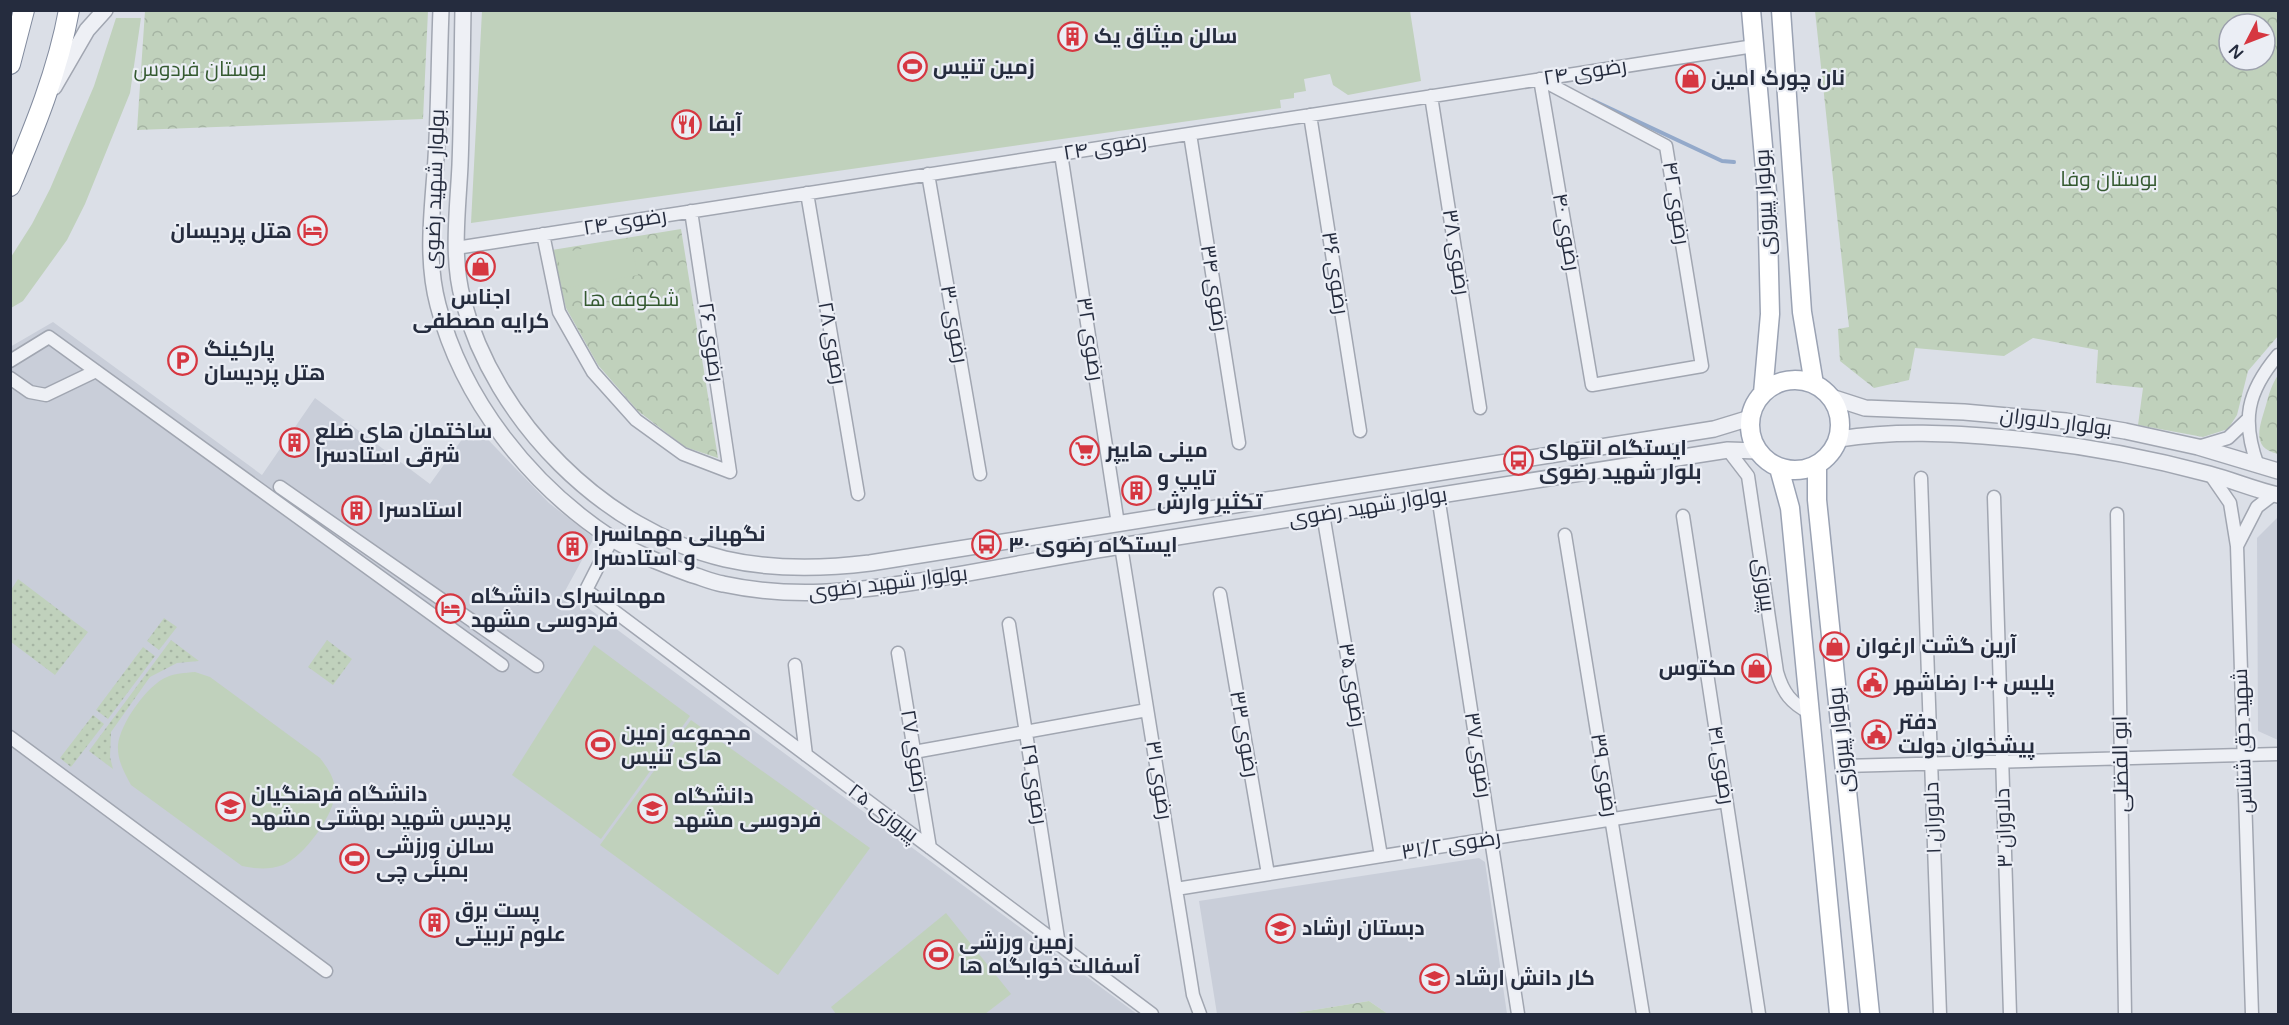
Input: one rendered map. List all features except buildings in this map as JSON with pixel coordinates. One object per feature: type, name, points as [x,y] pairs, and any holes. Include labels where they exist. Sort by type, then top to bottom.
[{"type":"highway","points":[[10,64],[24,10]]},
{"type":"highway","points":[[10,186],[41,111],[64,39],[69,10]]},
{"type":"main road","name":"بولوار پیروزی","points":[[1750,10],[1767,192],[1770,314],[1763,393]]},
{"type":"main road","name":"بولوار پیروزی","points":[[1782,10],[1802,312],[1814,384]]},
{"type":"main road","points":[[1796,380],[1814,384],[1831,397],[1838,410],[1841,426],[1839,439],[1830,455],[1817,466],[1796,471],[1779,468],[1758,451],[1751,435],[1750,418],[1754,405],[1763,393],[1777,384],[1796,380]]},
{"type":"main road","name":"بولوار پیروزی","points":[[1817,466],[1817,500],[1870,1014]]},
{"type":"main road","name":"بولوار پیروزی","points":[[1779,468],[1790,508],[1839,1014]]},
{"type":"street","points":[[41,111],[87,30],[105,10]]},
{"type":"street","name":"بولوار شهید رضوی","points":[[441,10],[430,262],[438,305],[452,346],[476,396],[506,441],[555,494],[612,539],[664,564],[718,584],[777,593],[835,593],[876,588],[999,569],[1121,546],[1728,450],[1758,451]]},
{"type":"street","name":"بولوار شهید رضوی","points":[[463,10],[456,248],[462,298],[475,336],[497,383],[526,425],[572,476],[626,517],[674,541],[724,559],[778,568],[833,568],[1714,429],[1750,418]]},
{"type":"street","name":"رضوی ۲۴","points":[[456,248],[1754,46]]},
{"type":"street","name":"رضوی ۴۲","points":[[1540,79],[1666,146],[1702,366],[1592,385]]},
{"type":"street","name":"رضوی ۴۰","points":[[1540,79],[1592,385]]},
{"type":"street","name":"رضوی ۳۸","points":[[1431,96],[1480,408]]},
{"type":"street","name":"رضوی ۳۶","points":[[1310,115],[1360,431]]},
{"type":"street","name":"رضوی ۳۴","points":[[1190,134],[1239,443]]},
{"type":"street","name":"رضوی ۳۲","points":[[1061,154],[1118,524]]},
{"type":"street","name":"رضوی ۳۰","points":[[928,174],[980,474]]},
{"type":"street","name":"رضوی ۲۸","points":[[807,193],[858,494]]},
{"type":"street","name":"رضوی ۲۶","points":[[543,234],[559,312],[593,372],[636,420],[683,454],[730,472],[691,211]]},
{"type":"street","points":[[10,361],[49,337],[502,665]]},
{"type":"street","points":[[2258,466],[2249,442],[2247,420],[2252,398],[2266,370],[2278,355]]},
{"type":"street","points":[[10,378],[30,392],[46,395],[96,371]]},
{"type":"street","name":"بولوار دلاوران","points":[[1831,397],[1865,408],[1964,412],[2066,421],[2198,447],[2278,471]]},
{"type":"street","points":[[2198,447],[2228,438],[2247,420]]},
{"type":"street","name":"بولوار دلاوران","points":[[1839,439],[1910,433],[1965,434],[2042,441],[2120,452],[2210,474],[2276,494]]},
{"type":"street","name":"پیروزی","points":[[1728,450],[1748,476],[1777,672],[1782,690],[1794,704],[1810,713]]},
{"type":"street","name":"شهید حق شناس","points":[[2210,474],[2230,503],[2237,546],[2252,1014]]},
{"type":"street","name":"دلاوران ۱","points":[[1921,478],[1940,1014]]},
{"type":"street","points":[[280,487],[537,666]]},
{"type":"street","points":[[2237,546],[2257,507],[2276,494]]},
{"type":"street","name":"رضوی ۳۷","points":[[1438,496],[1518,1014]]},
{"type":"street","name":"دلاوران ۳","points":[[1994,497],[2010,1014]]},
{"type":"street","name":"رضوی ۳۵","points":[[1323,514],[1381,856]]},
{"type":"street","name":"ابو الفضلی","points":[[2117,514],[2125,1014]]},
{"type":"street","name":"رضوی ۴۱","points":[[1683,516],[1759,1014]]},
{"type":"street","points":[[1118,524],[1121,546]]},
{"type":"street","name":"رضوی ۳۹","points":[[1565,535],[1643,1014]]},
{"type":"street","name":"پیروزی ۲۵","points":[[612,539],[586,590],[1152,1014]]},
{"type":"street","name":"رضوی ۳۱","points":[[1121,546],[1193,994],[1200,1014]]},
{"type":"street","name":"رضوی ۳۳","points":[[1220,594],[1268,874]]},
{"type":"street","name":"رضوی ۲۹","points":[[1009,624],[1059,945]]},
{"type":"street","name":"رضوی ۲۷","points":[[898,653],[930,848]]},
{"type":"street","points":[[795,665],[806,755]]},
{"type":"street","points":[[914,752],[1148,710]]},
{"type":"street","points":[[10,737],[326,971]]},
{"type":"street","points":[[1844,766],[2278,754]]},
{"type":"street","name":"رضوی ۳۱/۲","points":[[1176,889],[1726,801]]},
{"type":"shaded area","name":"دانشگاه فرهنگیان پردیس شهید بهشتی مشهد","points":[[53,322],[262,475],[315,398],[430,484],[473,424],[549,503],[594,538],[565,591],[1137,1014],[11,1014],[10,347]]},
{"type":"shaded area","points":[[2278,517],[2278,740],[2258,731],[2257,538]]},
{"type":"shaded area","points":[[1479,858],[1485,862],[1507,1014],[1388,1014],[1369,1001],[1289,1014],[1217,1014],[1199,901]]},
{"type":"green space","name":"بوستان فردوس","points":[[145,11],[428,11],[423,119],[137,130]]},
{"type":"green space","points":[[482,11],[1410,11],[1421,81],[1348,95],[1333,85],[1330,74],[1304,79],[1306,91],[1294,93],[1294,98],[1280,100],[1281,108],[471,223]]},
{"type":"green space","name":"بوستان وفا","points":[[1815,11],[2278,11],[2278,336],[2248,371],[2237,415],[2228,429],[2203,437],[2138,425],[2143,388],[2096,383],[2098,350],[2033,338],[2004,356],[1915,348],[1909,380],[1874,388],[1840,361],[1838,329],[1849,327]]},
{"type":"green space","points":[[116,18],[141,18],[130,93],[85,204],[67,240],[23,301],[11,308],[11,257],[50,189],[94,86]]},
{"type":"green space","name":"شکوفه ها","points":[[681,229],[718,458],[685,447],[638,411],[598,365],[566,308],[552,250]]},
{"type":"green space","points":[[630,239],[638,275],[565,288],[557,254]]},
{"type":"green space","points":[[2278,375],[2278,454],[2263,447],[2259,435],[2268,397]]},
{"type":"green space","points":[[18,579],[88,632],[55,675],[11,642],[11,590]]},
{"type":"green space","points":[[164,618],[177,627],[159,650],[147,641]]},
{"type":"green space","points":[[171,640],[199,661],[177,663],[150,677],[111,732],[110,757],[113,769],[89,751]]},
{"type":"green space","points":[[327,640],[352,659],[333,685],[308,667]]},
{"type":"green space","name":"مجموعه زمین های تنیس","points":[[594,645],[690,716],[601,839],[512,775]]},
{"type":"green space","points":[[143,647],[155,656],[108,719],[96,710]]},
{"type":"green space","points":[[195,672],[210,677],[320,758],[331,775],[335,797],[326,820],[301,853],[283,865],[273,868],[242,866],[131,785],[124,771],[119,756],[120,736],[129,716],[143,696],[159,681],[167,677]]},
{"type":"green space","points":[[93,715],[104,724],[71,767],[60,758]]},
{"type":"green space","points":[[691,720],[870,848],[778,975],[600,845]]},
{"type":"green space","name":"زمین ورزشی آسفالت خوابگاه ها","points":[[946,913],[1011,994],[985,1014],[836,1014],[831,1007]]},
{"type":"green space","points":[[1369,1001],[1388,1014],[1289,1014]]},
{"type":"waterway","points":[[1592,100],[1722,161],[1734,162]]},
{"type":"place","name":"سالن میثاق یک","points":[[1073,36]]},
{"type":"place","name":"زمین تنیس","points":[[912,67]]},
{"type":"place","name":"نان چورک امین","points":[[1690,78]]},
{"type":"place","name":"آبفا","points":[[687,124]]},
{"type":"place","name":"هتل پردیسان","points":[[313,231]]},
{"type":"place","name":"اجناس کرایه مصطفی","points":[[481,266]]},
{"type":"place","name":"پارکینگ هتل پردیسان","points":[[183,361]]},
{"type":"place","name":"ساختمان های ضلع شرقی استادسرا","points":[[294,443]]},
{"type":"place","name":"مینی هایپر","points":[[1085,450]]},
{"type":"place","name":"ایستگاه انتهای بلوار شهید رضوی","points":[[1518,460]]},
{"type":"place","name":"تایپ و تکثیر وارش","points":[[1136,490]]},
{"type":"place","name":"استادسرا","points":[[357,510]]},
{"type":"place","name":"ایستگاه رضوی ۳۰","points":[[987,545]]},
{"type":"place","name":"نگهبانی مهمانسرا و استادسرا","points":[[572,546]]},
{"type":"place","name":"مهمانسرای دانشگاه فردوسی مشهد","points":[[450,608]]},
{"type":"place","name":"آرین گشت ارغوان","points":[[1835,646]]},
{"type":"place","name":"مکتوس","points":[[1757,668]]},
{"type":"place","name":"پلیس +۱۰ رضاشهر","points":[[1873,683]]},
{"type":"place","name":"دفتر پیشخوان دولت","points":[[1877,734]]},
{"type":"place","name":"مجموعه زمین های تنیس","points":[[600,745]]},
{"type":"place","name":"دانشگاه فرهنگیان پردیس شهید بهشتی مشهد","points":[[230,806]]},
{"type":"place","name":"دانشگاه فردوسی مشهد","points":[[653,808]]},
{"type":"place","name":"سالن ورزشی بمبئی چی","points":[[355,858]]},
{"type":"place","name":"پست برق علوم تربیتی","points":[[434,922]]},
{"type":"place","name":"دبستان ارشاد","points":[[1281,928]]},
{"type":"place","name":"زمین ورزشی آسفالت خوابگاه ها","points":[[938,954]]},
{"type":"place","name":"کار دانش ارشاد","points":[[1434,978]]}]
